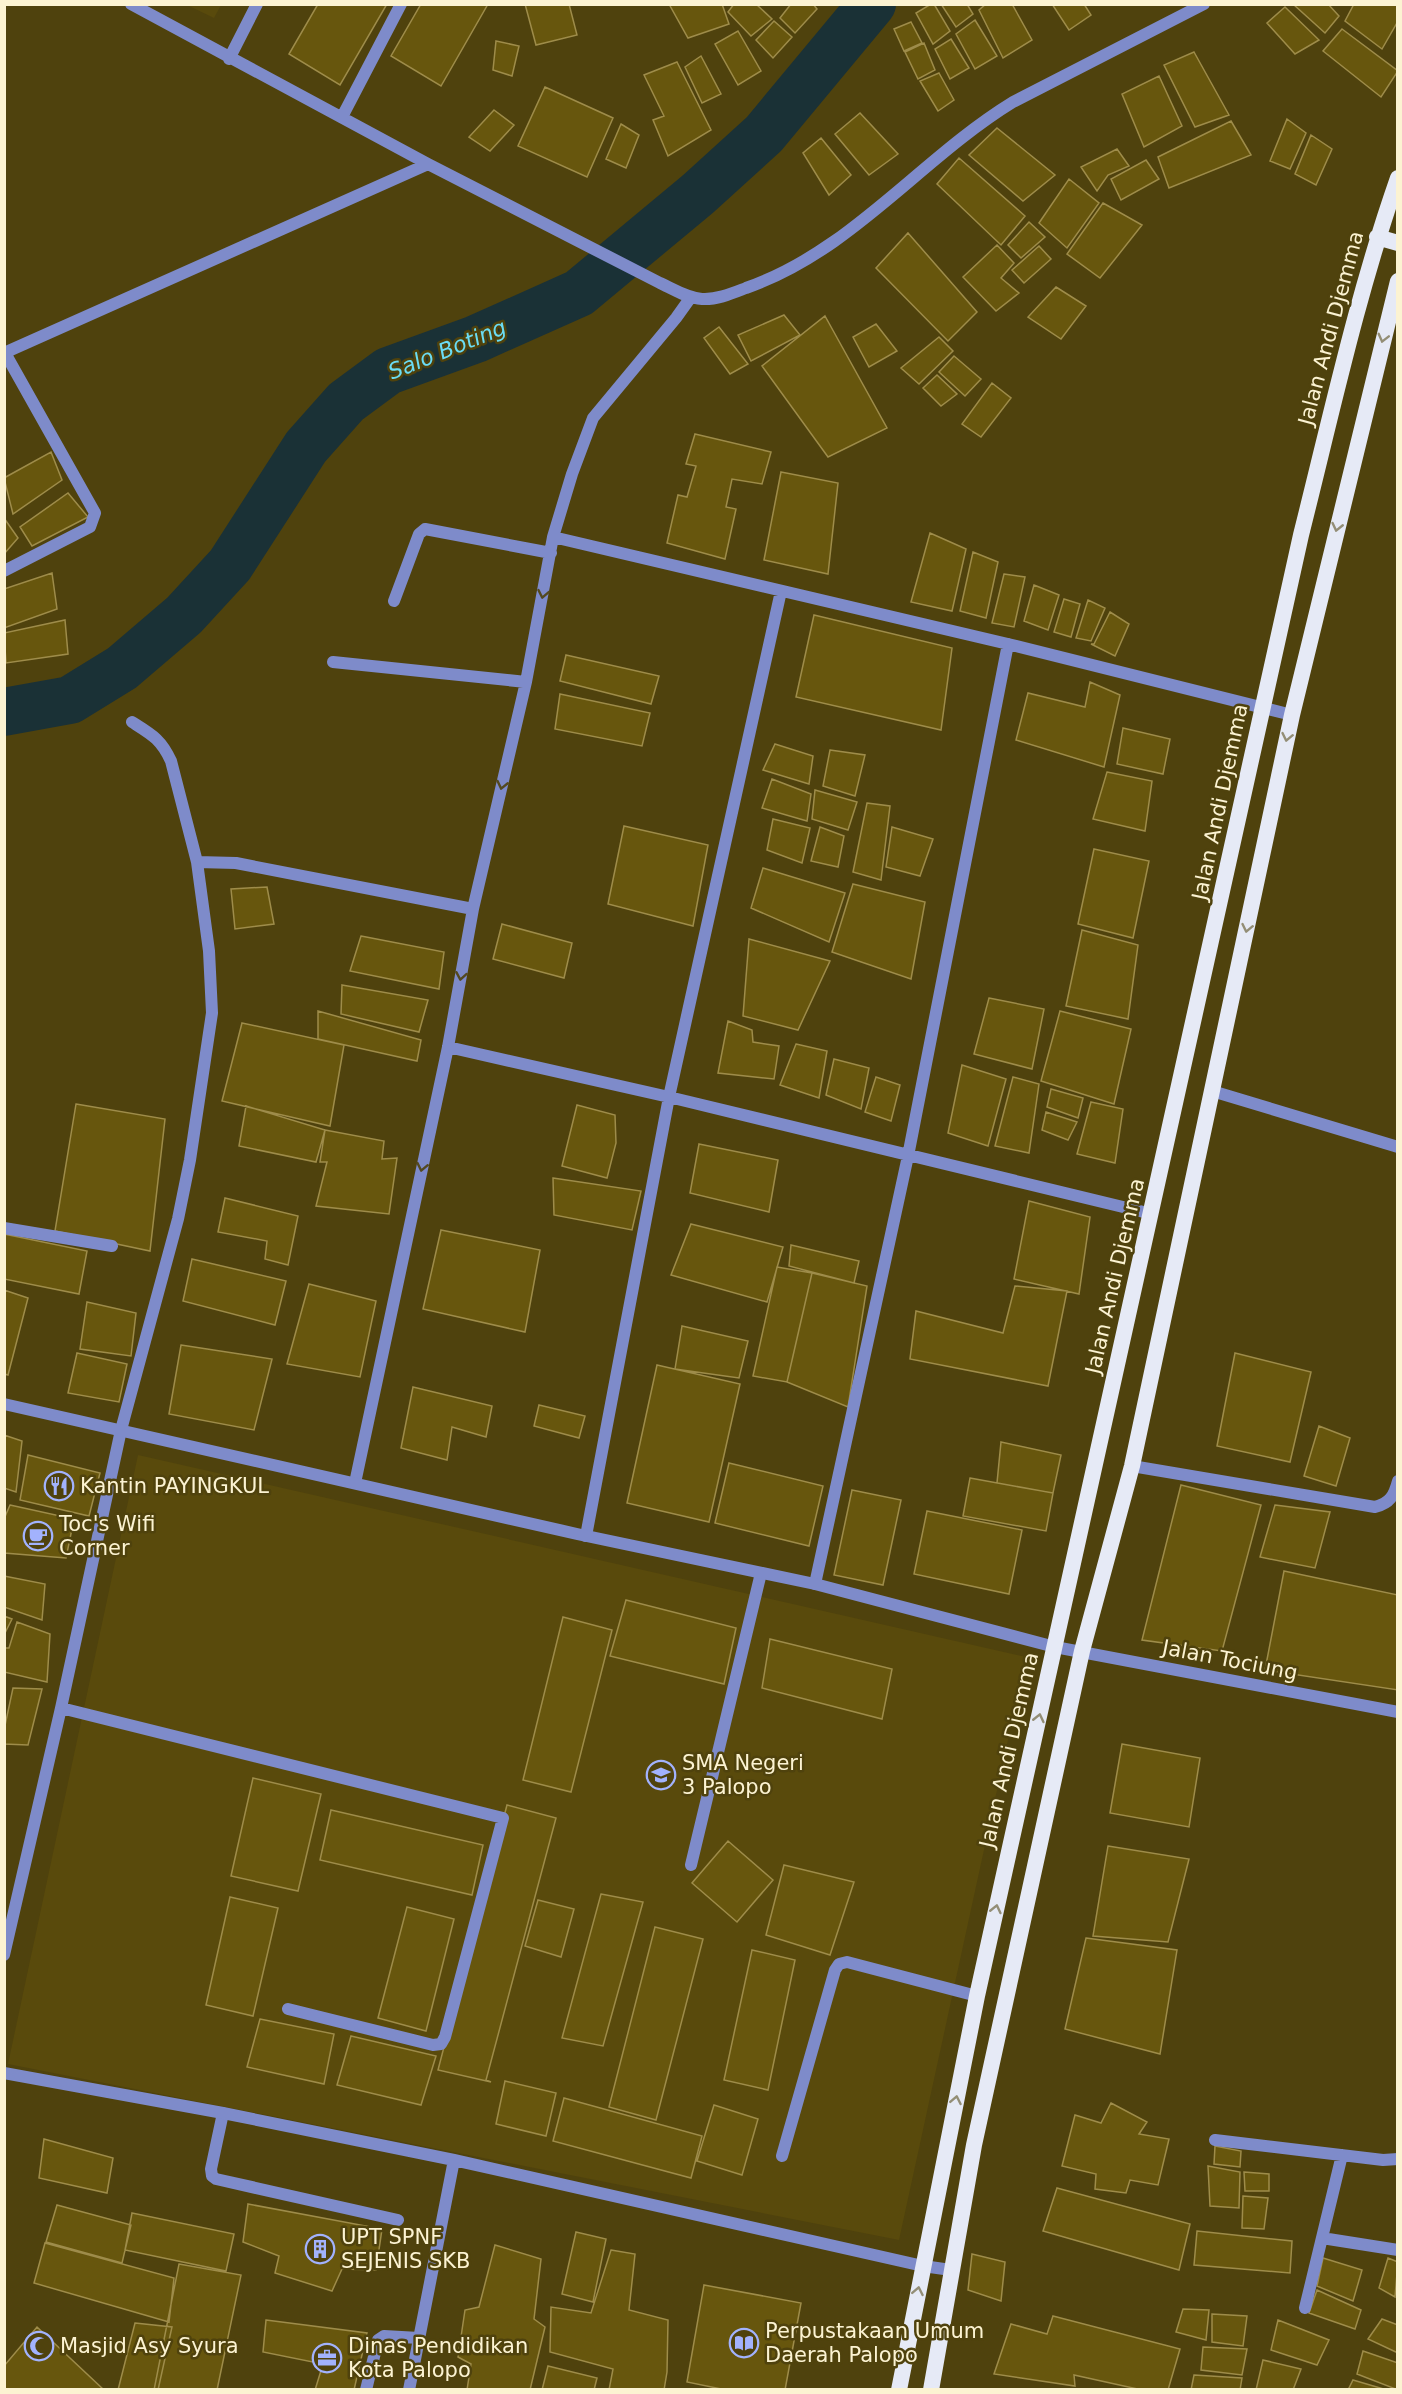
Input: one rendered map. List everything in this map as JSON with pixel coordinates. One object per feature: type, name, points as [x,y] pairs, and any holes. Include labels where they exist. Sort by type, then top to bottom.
[{"type":"highway","name":"Jalan Andi Djemma","points":[[899,2390],[976,1996],[1152,1214],[1301,536],[1377,237],[1398,178]]},
{"type":"highway","points":[[1377,237],[1398,243]]},
{"type":"highway","points":[[931,2390],[974,2145],[1083,1651],[1132,1466],[1292,715],[1398,281]]},
{"type":"street","points":[[131,4],[229,59],[428,164],[660,283],[691,297],[704,299],[731,294],[767,281],[808,260],[852,230],[988,117],[1204,4]]},
{"type":"street","points":[[229,59],[257,4]]},
{"type":"street","points":[[342,117],[401,4]]},
{"type":"street","points":[[4,571],[90,527],[95,513],[5,353],[428,164]]},
{"type":"street","points":[[355,1483],[448,1047],[473,909],[526,682],[553,537],[569,482],[594,418],[691,297]]},
{"type":"street","points":[[394,601],[418,534],[425,529],[550,553]]},
{"type":"street","points":[[553,537],[1008,644],[1292,715]]},
{"type":"street","points":[[586,1536],[669,1097],[781,591]]},
{"type":"street","points":[[815,1584],[908,1156],[1008,644]]},
{"type":"street","points":[[333,662],[526,682]]},
{"type":"street","points":[[4,1955],[61,1708],[121,1430],[178,1219],[190,1160],[212,1013],[209,951],[197,862],[171,761],[165,748],[153,736],[132,722]]},
{"type":"street","points":[[197,862],[236,863],[473,909]]},
{"type":"street","points":[[448,1047],[669,1097],[1152,1214]]},
{"type":"street","points":[[1212,1091],[1398,1147]]},
{"type":"street","points":[[4,1228],[112,1246]]},
{"type":"street","name":"Jalan Tociung","points":[[4,1404],[586,1536],[815,1584],[1055,1647],[1398,1712]]},
{"type":"street","points":[[1132,1466],[1375,1507],[1387,1503],[1392,1498],[1398,1481]]},
{"type":"street","points":[[691,1865],[761,1573]]},
{"type":"street","points":[[61,1708],[503,1818],[445,2037],[441,2044],[433,2045],[288,2009]]},
{"type":"street","points":[[782,2156],[837,1965],[847,1962],[976,1996]]},
{"type":"street","points":[[4,2073],[223,2113],[454,2160],[923,2266],[951,2270]]},
{"type":"street","points":[[223,2113],[211,2169],[212,2176],[216,2179],[398,2220]]},
{"type":"street","points":[[1215,2140],[1383,2160],[1398,2159]]},
{"type":"street","points":[[1305,2308],[1342,2155]]},
{"type":"street","points":[[409,2390],[454,2160]]},
{"type":"street","points":[[1322,2238],[1398,2250]]},
{"type":"street","points":[[366,2390],[378,2340],[384,2336],[419,2338]]},
{"type":"shaded area","points":[[187,5],[221,5],[214,18]]},
{"type":"shaded area","points":[[138,1455],[1026,1657],[899,2240],[8,2064]]},
{"type":"building","points":[[318,4],[387,4],[340,85],[289,54]]},
{"type":"building","points":[[421,4],[488,4],[441,86],[391,56]]},
{"type":"building","points":[[525,4],[569,4],[577,35],[536,45]]},
{"type":"building","points":[[669,4],[722,4],[729,24],[688,38]]},
{"type":"building","points":[[734,4],[756,4],[772,19],[751,36],[728,12]]},
{"type":"building","points":[[791,4],[813,4],[817,9],[795,33],[780,18]]},
{"type":"building","points":[[934,4],[950,31],[933,44],[916,13]]},
{"type":"building","points":[[941,4],[967,4],[973,14],[956,27]]},
{"type":"building","points":[[986,4],[1012,4],[1032,40],[1003,58],[979,10]]},
{"type":"building","points":[[1052,4],[1084,4],[1091,15],[1069,30]]},
{"type":"building","points":[[1293,4],[1328,4],[1339,16],[1325,33]]},
{"type":"building","points":[[1354,4],[1398,5],[1398,21],[1382,49],[1345,21]]},
{"type":"building","points":[[1285,7],[1319,40],[1295,54],[1267,23]]},
{"type":"building","points":[[975,20],[997,56],[975,69],[956,34]]},
{"type":"building","points":[[774,21],[792,37],[773,58],[756,40]]},
{"type":"building","points":[[911,22],[922,43],[904,51],[894,29]]},
{"type":"building","points":[[1342,29],[1398,71],[1381,97],[1323,51]]},
{"type":"building","points":[[738,31],[761,71],[738,85],[715,44]]},
{"type":"building","points":[[951,39],[969,68],[950,79],[935,49]]},
{"type":"building","points":[[496,41],[519,46],[512,76],[493,70]]},
{"type":"building","points":[[924,43],[935,70],[918,79],[905,52]]},
{"type":"building","points":[[1194,52],[1229,115],[1195,127],[1164,65]]},
{"type":"building","points":[[701,56],[721,94],[702,103],[685,67]]},
{"type":"building","points":[[677,62],[711,130],[668,156],[653,120],[664,116],[644,75]]},
{"type":"building","points":[[939,73],[954,100],[938,111],[920,81]]},
{"type":"building","points":[[1159,76],[1182,126],[1144,147],[1122,94]]},
{"type":"building","points":[[545,87],[613,118],[587,177],[518,146]]},
{"type":"building","points":[[494,110],[514,125],[490,151],[469,137]]},
{"type":"building","points":[[860,113],[898,154],[869,175],[835,134]]},
{"type":"building","points":[[1287,119],[1306,133],[1290,169],[1270,161]]},
{"type":"building","points":[[1231,121],[1251,155],[1169,188],[1158,157]]},
{"type":"building","points":[[621,124],[639,135],[626,168],[606,159]]},
{"type":"building","points":[[997,128],[1055,175],[1023,201],[969,155]]},
{"type":"building","points":[[1311,135],[1332,149],[1316,185],[1295,174]]},
{"type":"building","points":[[821,138],[851,175],[829,195],[803,153]]},
{"type":"building","points":[[1117,149],[1129,166],[1108,175],[1097,191],[1081,167]]},
{"type":"building","points":[[959,158],[1025,216],[1001,245],[937,184]]},
{"type":"building","points":[[1146,160],[1159,179],[1121,200],[1111,179]]},
{"type":"building","points":[[1069,179],[1099,203],[1067,248],[1039,223]]},
{"type":"building","points":[[1103,203],[1142,225],[1100,278],[1067,254]]},
{"type":"building","points":[[1029,222],[1045,237],[1021,258],[1008,245]]},
{"type":"building","points":[[908,233],[977,312],[948,341],[876,268]]},
{"type":"building","points":[[997,245],[1014,263],[1001,278],[1019,293],[996,311],[963,277]]},
{"type":"building","points":[[1039,246],[1051,259],[1024,283],[1012,270]]},
{"type":"building","points":[[1056,287],[1086,306],[1061,339],[1028,317]]},
{"type":"building","points":[[784,315],[800,335],[751,361],[738,335]]},
{"type":"building","points":[[825,316],[887,428],[828,457],[762,366]]},
{"type":"building","points":[[876,324],[897,351],[869,367],[853,337]]},
{"type":"building","points":[[719,327],[748,364],[730,374],[704,338]]},
{"type":"building","points":[[939,337],[953,351],[919,384],[901,368]]},
{"type":"building","points":[[954,356],[981,379],[965,396],[939,372]]},
{"type":"building","points":[[937,375],[957,394],[941,406],[923,388]]},
{"type":"building","points":[[992,383],[1011,398],[981,437],[962,424]]},
{"type":"building","points":[[695,434],[771,452],[762,484],[732,479],[726,507],[736,509],[725,559],[667,543],[678,495],[687,497],[696,466],[686,464]]},
{"type":"building","points":[[51,452],[62,480],[13,514],[4,478]]},
{"type":"building","points":[[781,472],[838,483],[828,574],[764,560]]},
{"type":"building","points":[[68,493],[88,517],[32,546],[20,527]]},
{"type":"building","points":[[4,518],[18,538],[4,554]]},
{"type":"building","points":[[930,533],[966,549],[952,611],[911,602]]},
{"type":"building","points":[[973,552],[998,562],[986,618],[960,611]]},
{"type":"building","points":[[52,573],[57,609],[4,628],[4,589]]},
{"type":"building","points":[[1004,574],[1025,577],[1014,627],[992,623]]},
{"type":"building","points":[[1034,585],[1059,595],[1048,630],[1024,621]]},
{"type":"building","points":[[1064,599],[1080,604],[1071,637],[1054,632]]},
{"type":"building","points":[[1088,600],[1105,608],[1091,641],[1076,638]]},
{"type":"building","points":[[1110,612],[1129,624],[1115,656],[1091,644],[1094,644]]},
{"type":"building","points":[[814,615],[952,648],[941,730],[796,697]]},
{"type":"building","points":[[65,620],[68,654],[6,663],[4,633]]},
{"type":"building","points":[[566,655],[659,676],[651,704],[560,681]]},
{"type":"building","points":[[1090,682],[1120,695],[1104,767],[1016,740],[1028,693],[1085,707]]},
{"type":"building","points":[[560,694],[650,713],[642,746],[555,729]]},
{"type":"building","points":[[1123,728],[1170,739],[1163,774],[1117,764]]},
{"type":"building","points":[[775,744],[813,756],[809,784],[763,770]]},
{"type":"building","points":[[830,750],[865,755],[855,796],[823,786]]},
{"type":"building","points":[[1107,772],[1152,781],[1145,831],[1093,819]]},
{"type":"building","points":[[772,779],[811,794],[807,821],[762,808]]},
{"type":"building","points":[[815,790],[857,802],[848,830],[812,819]]},
{"type":"building","points":[[867,803],[890,806],[881,880],[853,872]]},
{"type":"building","points":[[773,819],[810,828],[802,863],[767,850]]},
{"type":"building","points":[[624,826],[708,845],[693,926],[608,904]]},
{"type":"building","points":[[820,827],[844,836],[838,867],[811,861]]},
{"type":"building","points":[[892,827],[933,839],[920,876],[886,867]]},
{"type":"building","points":[[1094,849],[1149,861],[1133,938],[1078,924]]},
{"type":"building","points":[[763,868],[845,893],[829,942],[751,908]]},
{"type":"building","points":[[853,884],[925,902],[911,979],[832,952]]},
{"type":"building","points":[[267,887],[274,924],[235,929],[231,889]]},
{"type":"building","points":[[502,924],[572,943],[564,978],[493,959]]},
{"type":"building","points":[[1082,930],[1138,945],[1128,1019],[1066,1006]]},
{"type":"building","points":[[361,936],[444,952],[439,989],[350,971]]},
{"type":"building","points":[[749,939],[830,961],[798,1030],[743,1016]]},
{"type":"building","points":[[342,985],[428,1000],[419,1032],[341,1014]]},
{"type":"building","points":[[989,998],[1044,1009],[1032,1069],[974,1054]]},
{"type":"building","points":[[318,1011],[421,1040],[417,1061],[318,1039]]},
{"type":"building","points":[[1060,1011],[1131,1029],[1114,1104],[1041,1081]]},
{"type":"building","points":[[728,1021],[752,1030],[753,1042],[779,1046],[774,1079],[718,1073]]},
{"type":"building","points":[[242,1023],[344,1045],[330,1126],[222,1101]]},
{"type":"building","points":[[796,1044],[827,1051],[819,1098],[780,1085]]},
{"type":"building","points":[[834,1059],[869,1068],[861,1109],[826,1095]]},
{"type":"building","points":[[962,1065],[1006,1079],[988,1146],[948,1133]]},
{"type":"building","points":[[876,1077],[900,1085],[891,1121],[865,1112]]},
{"type":"building","points":[[1013,1077],[1039,1084],[1029,1153],[995,1146]]},
{"type":"building","points":[[1051,1089],[1083,1098],[1078,1118],[1047,1107]]},
{"type":"building","points":[[1091,1102],[1123,1109],[1115,1163],[1077,1154]]},
{"type":"building","points":[[76,1104],[165,1119],[150,1251],[55,1231]]},
{"type":"building","points":[[577,1105],[615,1115],[616,1143],[607,1178],[562,1166]]},
{"type":"building","points":[[246,1106],[325,1130],[316,1162],[239,1146]]},
{"type":"building","points":[[1046,1112],[1077,1122],[1068,1140],[1042,1130]]},
{"type":"building","points":[[325,1130],[384,1141],[382,1159],[397,1158],[389,1214],[316,1206],[327,1162],[320,1162]]},
{"type":"building","points":[[699,1144],[778,1160],[769,1212],[690,1193]]},
{"type":"building","points":[[553,1178],[641,1191],[632,1230],[554,1215]]},
{"type":"building","points":[[225,1198],[298,1216],[288,1265],[265,1259],[267,1241],[218,1232]]},
{"type":"building","points":[[1029,1201],[1090,1217],[1079,1294],[1014,1279]]},
{"type":"building","points":[[691,1224],[783,1247],[767,1302],[671,1275]]},
{"type":"building","points":[[441,1230],[540,1250],[525,1332],[423,1309]]},
{"type":"building","points":[[4,1234],[87,1251],[79,1294],[4,1279]]},
{"type":"building","points":[[791,1245],[859,1261],[854,1283],[789,1266]]},
{"type":"building","points":[[192,1259],[286,1281],[275,1325],[183,1301]]},
{"type":"building","points":[[777,1267],[812,1273],[787,1382],[753,1376]]},
{"type":"building","points":[[812,1273],[867,1286],[848,1407],[787,1382]]},
{"type":"building","points":[[309,1284],[376,1301],[360,1377],[287,1364]]},
{"type":"building","points":[[1015,1286],[1067,1291],[1048,1386],[910,1359],[916,1311],[1003,1333]]},
{"type":"building","points":[[4,1290],[28,1298],[8,1375],[4,1374]]},
{"type":"building","points":[[87,1302],[136,1313],[131,1356],[80,1349]]},
{"type":"building","points":[[682,1326],[748,1341],[739,1378],[675,1369]]},
{"type":"building","points":[[181,1345],[272,1359],[254,1430],[169,1414]]},
{"type":"building","points":[[77,1353],[127,1364],[119,1402],[68,1393]]},
{"type":"building","points":[[1235,1353],[1311,1372],[1290,1462],[1217,1446]]},
{"type":"building","points":[[657,1365],[740,1384],[709,1522],[627,1503]]},
{"type":"building","points":[[413,1387],[492,1406],[486,1437],[452,1427],[447,1460],[401,1448]]},
{"type":"building","points":[[539,1405],[585,1416],[579,1438],[534,1426]]},
{"type":"building","points":[[1319,1426],[1350,1438],[1336,1486],[1304,1476]]},
{"type":"building","points":[[4,1435],[22,1441],[16,1492],[4,1488]]},
{"type":"building","points":[[1001,1442],[1061,1455],[1053,1493],[997,1483]]},
{"type":"building","name":"Kantin PAYINGKUL","points":[[28,1455],[100,1473],[89,1516],[20,1500]]},
{"type":"building","points":[[729,1463],[823,1486],[809,1546],[715,1523]]},
{"type":"building","points":[[970,1478],[1053,1493],[1046,1531],[963,1516]]},
{"type":"building","points":[[1181,1485],[1261,1505],[1222,1651],[1142,1640]]},
{"type":"building","points":[[852,1490],[901,1500],[883,1585],[834,1575]]},
{"type":"building","name":"Toc's Wifi Corner","points":[[10,1505],[74,1519],[66,1558],[4,1553],[4,1519]]},
{"type":"building","points":[[1275,1505],[1330,1512],[1315,1568],[1260,1557]]},
{"type":"building","points":[[927,1511],[1022,1530],[1009,1594],[914,1574]]},
{"type":"building","points":[[1284,1571],[1398,1595],[1398,1690],[1265,1670]]},
{"type":"building","points":[[4,1576],[45,1584],[42,1620],[4,1607]]},
{"type":"building","points":[[626,1600],[736,1628],[724,1684],[610,1656]]},
{"type":"building","points":[[4,1616],[12,1619],[4,1635]]},
{"type":"building","points":[[563,1617],[612,1630],[571,1792],[523,1780]]},
{"type":"building","points":[[17,1622],[50,1634],[47,1682],[4,1672],[4,1648],[9,1648]]},
{"type":"building","points":[[770,1639],[892,1669],[882,1719],[762,1688]]},
{"type":"building","points":[[13,1688],[42,1689],[28,1745],[4,1744],[4,1730]]},
{"type":"building","points":[[1122,1744],[1200,1758],[1189,1827],[1110,1813]]},
{"type":"building","points":[[253,1778],[321,1794],[298,1891],[231,1876]]},
{"type":"building","points":[[507,1805],[556,1818],[486,2080],[491,2082],[438,2070]]},
{"type":"building","points":[[331,1810],[483,1845],[472,1895],[320,1860]]},
{"type":"building","points":[[728,1841],[773,1880],[737,1922],[692,1883]]},
{"type":"building","points":[[1108,1846],[1189,1859],[1168,1942],[1093,1936]]},
{"type":"building","points":[[784,1865],[854,1882],[830,1955],[766,1935]]},
{"type":"building","points":[[601,1894],[643,1902],[603,2046],[562,2038]]},
{"type":"building","points":[[230,1897],[278,1908],[253,2016],[206,2005]]},
{"type":"building","points":[[538,1900],[574,1909],[561,1957],[525,1946]]},
{"type":"building","points":[[407,1907],[454,1919],[426,2031],[378,2018]]},
{"type":"building","points":[[655,1927],[703,1939],[656,2120],[609,2107]]},
{"type":"building","points":[[1086,1938],[1177,1950],[1160,2054],[1065,2029]]},
{"type":"building","points":[[752,1950],[795,1960],[768,2090],[724,2080]]},
{"type":"building","points":[[260,2019],[334,2034],[324,2084],[247,2067]]},
{"type":"building","points":[[351,2036],[436,2056],[421,2105],[337,2085]]},
{"type":"building","points":[[505,2081],[556,2093],[546,2136],[496,2124]]},
{"type":"building","points":[[564,2098],[702,2136],[691,2178],[553,2141]]},
{"type":"building","points":[[1111,2103],[1147,2122],[1139,2134],[1169,2139],[1158,2185],[1130,2180],[1126,2193],[1095,2189],[1096,2174],[1062,2166],[1075,2115],[1101,2123]]},
{"type":"building","points":[[714,2105],[758,2119],[742,2175],[697,2161]]},
{"type":"building","points":[[44,2139],[113,2158],[107,2193],[39,2178]]},
{"type":"building","points":[[1215,2146],[1241,2151],[1240,2167],[1214,2164]]},
{"type":"building","points":[[1208,2166],[1240,2172],[1239,2208],[1210,2206]]},
{"type":"building","points":[[1244,2172],[1269,2174],[1269,2191],[1245,2191]]},
{"type":"building","points":[[1057,2188],[1190,2224],[1179,2270],[1043,2231]]},
{"type":"building","points":[[1243,2196],[1268,2198],[1264,2229],[1242,2228]]},
{"type":"building","name":"UPT SPNF SEJENIS SKB","points":[[248,2204],[382,2229],[376,2270],[342,2269],[332,2291],[275,2273],[279,2256],[243,2242]]},
{"type":"building","points":[[57,2205],[131,2225],[122,2263],[46,2242]]},
{"type":"building","points":[[132,2213],[234,2234],[226,2271],[125,2250]]},
{"type":"building","points":[[1197,2231],[1292,2241],[1290,2273],[1194,2265]]},
{"type":"building","points":[[576,2232],[606,2239],[593,2302],[562,2294]]},
{"type":"building","points":[[45,2243],[174,2278],[169,2322],[34,2283]]},
{"type":"building","points":[[495,2245],[541,2259],[534,2319],[545,2327],[530,2390],[467,2390],[471,2364],[458,2357],[465,2310],[479,2307]]},
{"type":"building","points":[[611,2250],[635,2254],[629,2310],[668,2320],[667,2372],[664,2390],[609,2390],[613,2369],[550,2352],[551,2307],[591,2313]]},
{"type":"building","points":[[972,2254],[1005,2262],[1001,2301],[968,2290]]},
{"type":"building","points":[[1323,2258],[1362,2270],[1353,2301],[1317,2286]]},
{"type":"building","points":[[1388,2258],[1398,2262],[1395,2297],[1379,2288]]},
{"type":"building","points":[[179,2264],[241,2275],[217,2390],[154,2390]]},
{"type":"building","name":"Perpustakaan Umum Daerah Palopo","points":[[704,2285],[801,2303],[785,2390],[726,2390],[687,2382]]},
{"type":"building","points":[[1317,2290],[1361,2310],[1355,2329],[1309,2313]]},
{"type":"building","points":[[1183,2309],[1209,2310],[1206,2340],[1176,2332]]},
{"type":"building","points":[[1212,2314],[1247,2316],[1243,2346],[1212,2342]]},
{"type":"building","points":[[1053,2316],[1180,2349],[1168,2390],[1142,2390],[1074,2375],[1075,2386],[994,2374],[1011,2324],[1047,2334]]},
{"type":"building","points":[[1382,2319],[1398,2325],[1398,2353],[1368,2339]]},
{"type":"building","name":"Dinas Pendidikan Kota Palopo","points":[[266,2320],[367,2333],[354,2390],[315,2390],[323,2364],[263,2352]]},
{"type":"building","points":[[1278,2320],[1329,2340],[1317,2365],[1271,2350]]},
{"type":"building","points":[[135,2323],[172,2327],[158,2390],[118,2390]]},
{"type":"building","name":"Masjid Asy Syura","points":[[37,2327],[104,2390],[4,2390],[4,2366]]},
{"type":"building","points":[[1203,2347],[1247,2349],[1242,2375],[1201,2370]]},
{"type":"building","points":[[1363,2351],[1398,2363],[1398,2390],[1357,2374]]},
{"type":"building","points":[[1263,2360],[1301,2369],[1293,2390],[1256,2390]]},
{"type":"building","points":[[548,2366],[597,2378],[594,2390],[542,2390]]},
{"type":"building","points":[[1194,2375],[1242,2378],[1240,2390],[1191,2390]]},
{"type":"building","points":[[1353,2380],[1387,2390],[1348,2390]]},
{"type":"waterway","name":"Salo Boting","points":[[4,712],[70,700],[122,668],[184,615],[230,565],[306,447],[346,402],[388,371],[476,339],[579,293],[698,194],[764,134],[872,4]]},
{"type":"place","name":"Kantin PAYINGKUL","points":[[59,1486]]},
{"type":"place","name":"Toc's Wifi Corner","points":[[38,1536]]},
{"type":"place","name":"SMA Negeri 3 Palopo","points":[[661,1775]]},
{"type":"place","name":"UPT SPNF SEJENIS SKB","points":[[320,2249]]},
{"type":"place","name":"Perpustakaan Umum Daerah Palopo","points":[[744,2343]]},
{"type":"place","name":"Masjid Asy Syura","points":[[39,2346]]},
{"type":"place","name":"Dinas Pendidikan Kota Palopo","points":[[327,2358]]}]
